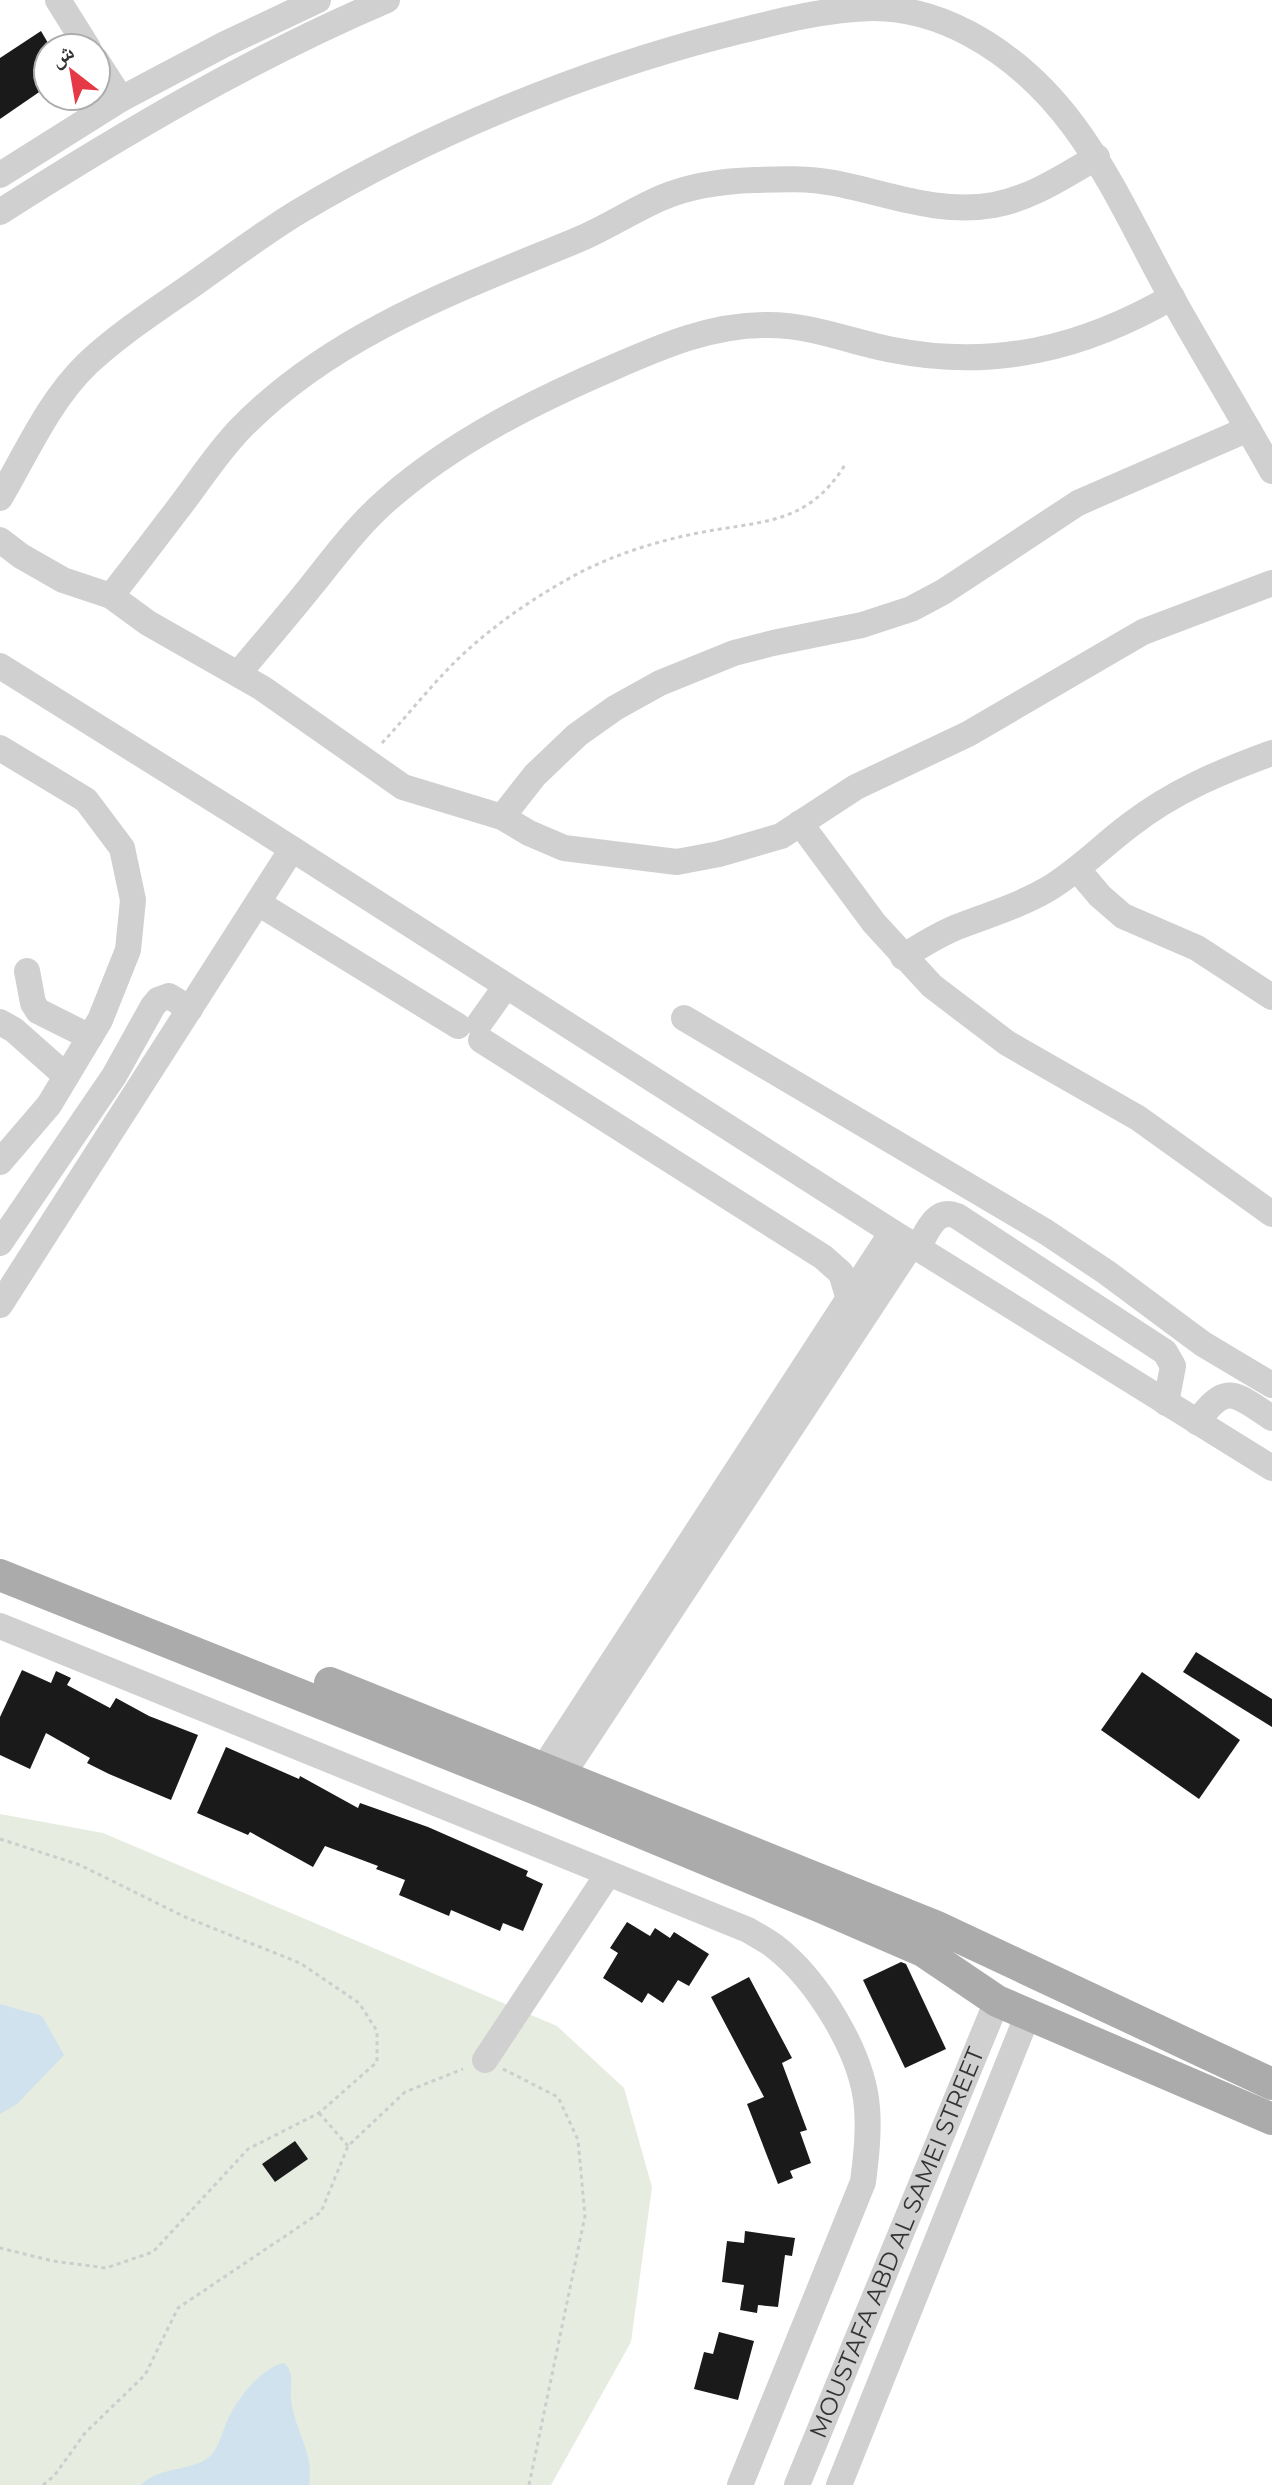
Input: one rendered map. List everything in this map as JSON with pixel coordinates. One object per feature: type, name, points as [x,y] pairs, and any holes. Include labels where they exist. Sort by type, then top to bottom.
[{"type":"main road","points":[[0,1553],[553,1770],[935,1926],[1272,2084]]},
{"type":"main road","points":[[0,1575],[541,1791],[821,1907],[923,1951],[997,2001],[1272,2119]]},
{"type":"street","points":[[58,0],[78,32]]},
{"type":"street","points":[[0,175],[121,99],[225,44],[318,0]]},
{"type":"street","points":[[0,212],[125,134],[240,70],[387,0]]},
{"type":"street","points":[[0,498],[45,418],[84,368],[132,328],[263,235],[329,194],[433,142],[566,85],[648,56],[749,29],[842,11],[875,8],[909,11],[942,21],[972,35],[1028,76],[1077,127],[1097,157],[1172,297],[1272,471]]},
{"type":"street","points":[[112,85],[121,99]]},
{"type":"street","points":[[111,596],[208,467],[240,430],[276,395],[315,365],[416,308],[587,237],[660,198],[709,183],[808,180],[832,182],[928,205],[969,208],[1021,198],[1097,157]]},
{"type":"street","points":[[238,674],[346,541],[387,500],[431,464],[525,409],[649,352],[710,331],[768,325],[819,330],[917,354],[1022,354],[1105,332],[1172,297]]},
{"type":"street","points":[[502,817],[535,775],[577,735],[615,708],[660,683],[734,653],[862,625],[911,609],[943,592],[1086,499],[1248,429]]},
{"type":"street","points":[[0,540],[63,580],[111,596],[148,623],[238,674],[403,787],[502,817],[564,848],[677,862],[760,844],[781,836],[856,787],[968,734],[1143,632],[1272,583]]},
{"type":"street","points":[[0,650],[120,727],[227,786],[245,819]]},
{"type":"street","points":[[0,666],[907,1241],[1272,1468]]},
{"type":"street","points":[[0,748],[86,800],[122,848],[133,900],[128,950],[100,1020],[49,1105],[0,1162]]},
{"type":"street","points":[[903,957],[956,928],[1017,905],[1078,870],[1130,825],[1179,792],[1222,771],[1272,753]]},
{"type":"street","points":[[800,823],[874,923],[932,986],[1007,1043],[1138,1118],[1272,1214]]},
{"type":"street","points":[[0,1305],[292,849]]},
{"type":"street","points":[[1078,870],[1100,896],[1123,916],[1197,948],[1272,997]]},
{"type":"street","points":[[258,903],[473,1030],[823,1257],[841,1273],[848,1296]]},
{"type":"street","points":[[27,971],[33,1003],[38,1011],[90,1037]]},
{"type":"street","points":[[473,1030],[506,986]]},
{"type":"street","points":[[0,1243],[114,1076],[155,1003],[169,996],[190,1009]]},
{"type":"street","points":[[684,1018],[1046,1232],[1203,1344],[1272,1385]]},
{"type":"street","points":[[0,1022],[14,1030],[66,1076]]},
{"type":"street","points":[[553,1770],[848,1296],[938,1216],[947,1213],[957,1216],[1165,1352],[1173,1366],[1166,1403]]},
{"type":"street","points":[[553,1770],[907,1241]]},
{"type":"street","points":[[1197,1422],[1214,1400],[1226,1395],[1239,1397],[1272,1418]]},
{"type":"street","points":[[0,1626],[748,1930],[774,1946],[796,1966],[843,2034],[858,2068],[867,2106],[867,2146],[863,2182],[740,2485]]},
{"type":"street","points":[[485,2060],[608,1874]]},
{"type":"street","name":"MOUSTAFA ABD AL SAMEI STREET","points":[[797,2485],[997,2001]]},
{"type":"street","name":"MOUSTAFA ABD AL SAMEI STREET","points":[[839,2485],[1028,2014]]},
{"type":"path","points":[[366,761],[460,658],[495,627],[544,593],[582,571],[657,543],[786,516],[820,496],[846,463]]},
{"type":"path","points":[[0,1839],[80,1865],[185,1917],[300,1963],[359,2003],[377,2031],[377,2062],[319,2113],[248,2149],[153,2252],[106,2268],[53,2261],[0,2248]]},
{"type":"path","points":[[43,2485],[54,2476],[85,2433],[145,2375],[178,2308],[321,2212],[348,2146],[405,2092],[485,2060],[558,2097],[578,2140],[585,2216],[529,2485]]},
{"type":"path","points":[[319,2113],[348,2146]]},
{"type":"shaded area","points":[[0,1814],[103,1833],[557,2026],[624,2088],[652,2187],[631,2342],[551,2485],[0,2485]]},
{"type":"water","points":[[0,2004],[42,2016],[64,2055],[17,2104],[0,2114]]},
{"type":"water","points":[[284,2363],[291,2375],[293,2410],[307,2453],[309,2485],[141,2485],[158,2474],[207,2459],[216,2449],[231,2413],[246,2390],[276,2365]]},
{"type":"building","points":[[32,37],[32,97],[0,119],[0,58]]},
{"type":"building","points":[[1196,1652],[1272,1699],[1272,1727],[1183,1672]]},
{"type":"building","points":[[22,1670],[51,1683],[56,1671],[71,1678],[67,1685],[110,1708],[116,1698],[149,1716],[198,1735],[171,1800],[87,1763],[90,1758],[46,1733],[30,1769],[0,1755],[0,1717]]},
{"type":"building","points":[[1142,1672],[1240,1740],[1199,1799],[1101,1730]]},
{"type":"building","points":[[226,1747],[299,1779],[300,1776],[358,1808],[360,1803],[428,1827],[528,1871],[526,1876],[543,1884],[523,1931],[503,1923],[500,1931],[451,1910],[449,1916],[399,1895],[405,1880],[325,1846],[313,1867],[250,1832],[248,1835],[197,1813]]},
{"type":"building","points":[[627,1922],[650,1936],[655,1928],[670,1938],[674,1932],[709,1954],[689,1986],[678,1980],[663,2003],[648,1993],[642,2003],[603,1978],[618,1953],[610,1948]]},
{"type":"building","points":[[901,1962],[906,1964],[946,2049],[905,2068],[863,1980]]},
{"type":"building","points":[[749,1977],[792,2058],[782,2063],[807,2130],[800,2132],[811,2163],[790,2171],[793,2178],[778,2184],[747,2104],[764,2097],[711,1997]]},
{"type":"building","points":[[295,2141],[308,2159],[275,2182],[262,2164]]},
{"type":"building","points":[[745,2231],[795,2238],[792,2256],[785,2255],[778,2307],[758,2305],[757,2313],[740,2310],[744,2285],[722,2282],[727,2241],[744,2243]]},
{"type":"building","points":[[719,2332],[754,2341],[738,2400],[694,2389],[704,2352],[713,2354]]}]
